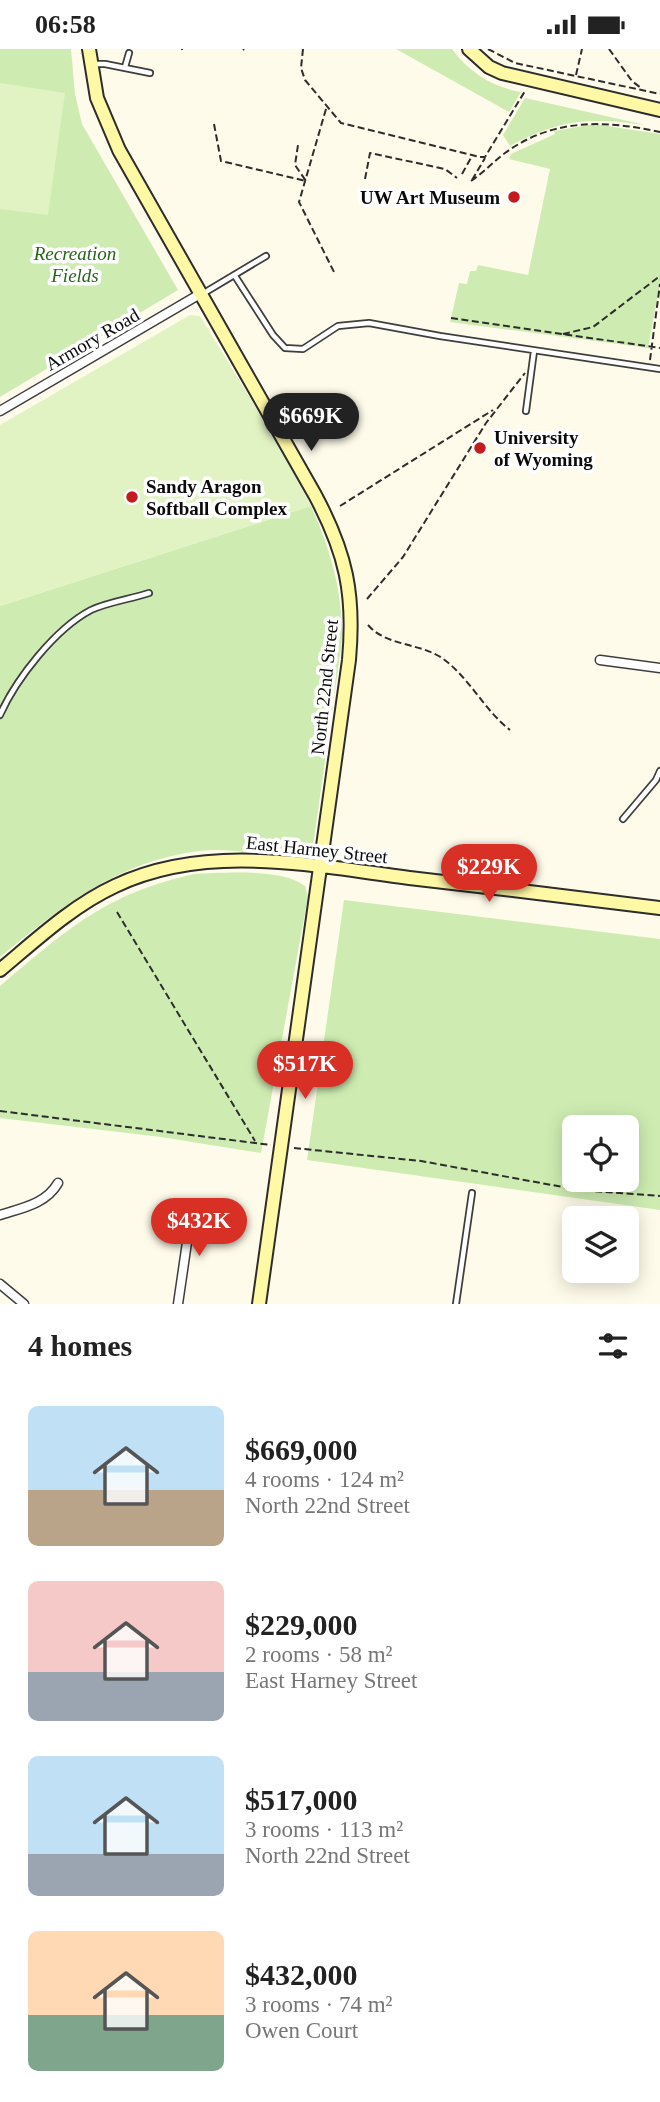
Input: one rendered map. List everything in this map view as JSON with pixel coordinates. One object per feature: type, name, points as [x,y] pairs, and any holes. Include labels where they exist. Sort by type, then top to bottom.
[{"type":"street","name":"North 22nd Street","points":[[89,49],[97,98],[114,139],[315,495],[333,529],[348,576],[352,632],[322,867],[259,1304]]},
{"type":"street","points":[[469,49],[489,67],[502,73],[660,110]]},
{"type":"street","name":"Armory Road","points":[[0,411],[200,295]]},
{"type":"street","points":[[600,660],[660,668]]},
{"type":"street","name":"East Harney Street","points":[[0,970],[91,899],[139,877],[198,862],[231,860],[322,867],[660,908]]},
{"type":"street","points":[[0,1215],[39,1202],[52,1192],[58,1183]]},
{"type":"street","points":[[178,1304],[192,1208]]},
{"type":"street","points":[[0,1283],[21,1303]]},
{"type":"lane","points":[[125,67],[129,53]]},
{"type":"lane","points":[[90,65],[125,67],[150,73]]},
{"type":"lane","points":[[200,295],[266,256]]},
{"type":"lane","points":[[235,276],[273,335],[285,348],[303,349],[338,326],[356,323],[660,369]]},
{"type":"lane","points":[[526,411],[534,351]]},
{"type":"lane","points":[[0,715],[8,697],[39,653],[91,610],[149,593]]},
{"type":"lane","points":[[623,820],[656,780],[660,771]]},
{"type":"lane","points":[[456,1304],[472,1193]]},
{"type":"path","points":[[303,49],[301,68],[305,80],[327,108],[348,127],[485,157]]},
{"type":"path","points":[[488,49],[508,61],[660,94]]},
{"type":"path","points":[[576,75],[582,49]]},
{"type":"path","points":[[609,49],[632,81],[644,90]]},
{"type":"path","points":[[526,90],[471,181],[515,146],[558,128],[604,123],[660,132]]},
{"type":"path","points":[[327,108],[306,181],[299,195],[302,212],[335,274]]},
{"type":"path","points":[[214,124],[221,161],[306,181]]},
{"type":"path","points":[[298,145],[295,165],[306,181]]},
{"type":"path","points":[[365,179],[370,153],[445,169],[457,179]]},
{"type":"path","points":[[462,174],[472,155]]},
{"type":"path","points":[[561,335],[593,327],[658,277],[660,284],[649,367]]},
{"type":"path","points":[[451,318],[660,348]]},
{"type":"path","points":[[367,599],[411,546],[497,407],[520,376],[532,369]]},
{"type":"path","points":[[340,506],[476,423],[497,407]]},
{"type":"path","points":[[368,625],[382,636],[444,660],[487,710],[510,730]]},
{"type":"path","points":[[117,912],[255,1141]]},
{"type":"path","points":[[0,1111],[255,1141],[344,1156],[421,1161],[567,1188],[660,1196]]},
{"type":"green space","name":"Recreation Fields","points":[[0,49],[71,49],[75,94],[82,124],[178,290],[0,397]]},
{"type":"green space","points":[[396,49],[452,49],[482,78],[521,92],[509,112]]},
{"type":"green space","points":[[0,83],[65,93],[48,215],[0,209]]},
{"type":"green space","points":[[525,98],[646,125],[608,121],[576,122],[544,130],[510,146],[503,135]]},
{"type":"green space","points":[[594,124],[660,134],[660,283],[648,348],[450,322],[459,283],[467,284],[470,271],[476,271],[478,265],[528,275],[550,169],[509,159],[511,154],[555,134],[554,131]]},
{"type":"green space","name":"Sandy Aragon Softball Complex","points":[[190,315],[200,316],[283,452],[311,506],[0,606],[0,425]]},
{"type":"green space","points":[[311,506],[334,572],[342,623],[342,641],[312,848],[305,853],[288,855],[224,850],[199,851],[142,865],[68,904],[0,957],[0,606]]},
{"type":"green space","points":[[252,873],[282,876],[305,886],[308,897],[261,1153],[161,1137],[0,1118],[0,986],[46,947],[111,903],[163,882],[194,874]]},
{"type":"green space","points":[[344,900],[660,939],[660,1210],[307,1160]]},
{"type":"place","name":"UW Art Museum","points":[[514,197]]},
{"type":"place","name":"University of Wyoming","points":[[480,448]]},
{"type":"place","name":"Sandy Aragon Softball Complex","points":[[132,497]]}]
